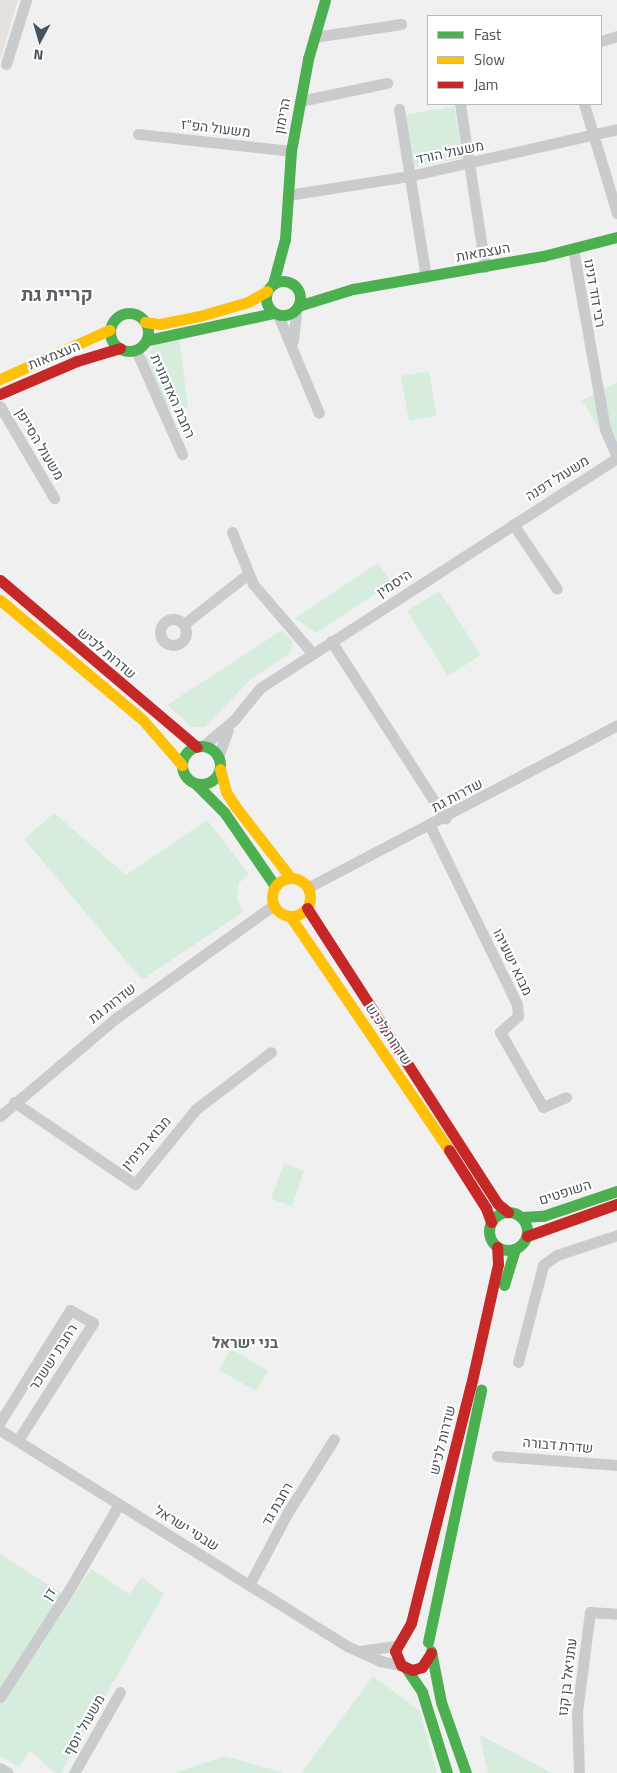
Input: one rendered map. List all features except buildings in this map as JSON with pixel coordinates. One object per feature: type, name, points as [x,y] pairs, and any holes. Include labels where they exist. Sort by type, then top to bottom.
[{"type":"main road","name":"הרימון","points":[[270,288],[284,239],[291,151],[300,101],[314,37],[325,0]]},
{"type":"main road","name":"העצמאות","points":[[294,285],[316,290],[353,289],[485,267],[573,249],[617,237]]},
{"type":"main road","name":"הרימון","points":[[284,239],[294,285]]},
{"type":"main road","points":[[282,281],[294,285],[300,296],[297,308],[148,340],[136,350],[120,348],[111,340],[109,330],[114,320],[123,315],[135,316],[145,322],[160,324],[200,316],[248,302],[282,281]]},
{"type":"main road","points":[[270,288],[268,306],[276,314]]},
{"type":"main road","name":"העצמאות","points":[[297,308],[353,289]]},
{"type":"main road","points":[[145,322],[148,328],[148,340]]},
{"type":"main road","name":"העצמאות","points":[[0,379],[95,340],[109,330]]},
{"type":"main road","name":"העצמאות","points":[[0,394],[77,361],[120,348]]},
{"type":"main road","name":"שדרות לכיש","points":[[0,580],[200,747]]},
{"type":"main road","name":"שדרות לכיש","points":[[0,600],[142,719],[182,765]]},
{"type":"main road","points":[[200,747],[218,757],[226,792],[235,806],[290,877],[301,880],[308,887],[311,898],[307,908],[290,916],[274,905],[275,886],[224,812],[196,784],[186,777],[182,765],[186,753],[200,747]]},
{"type":"main road","points":[[196,784],[214,780],[220,769]]},
{"type":"main road","points":[[275,886],[290,877]]},
{"type":"main road","name":"שדרות לכיש","points":[[307,908],[498,1204],[508,1212]]},
{"type":"main road","name":"שדרות לכיש","points":[[290,916],[425,1114],[486,1208],[491,1222]]},
{"type":"main road","name":"השופטים","points":[[521,1218],[543,1216],[617,1191]]},
{"type":"main road","name":"השופטים","points":[[526,1236],[617,1204]]},
{"type":"main road","points":[[508,1212],[521,1218],[526,1226],[526,1236],[515,1249],[496,1247],[488,1232],[491,1222],[500,1214],[508,1212]]},
{"type":"main road","name":"שדרות לכיש","points":[[399,1642],[411,1622],[471,1386],[498,1264],[496,1247]]},
{"type":"main road","name":"שדרות לכיש","points":[[466,1773],[441,1702],[430,1647],[495,1322],[515,1249]]},
{"type":"main road","points":[[403,1667],[422,1667],[430,1647],[413,1634],[399,1642],[395,1656],[403,1667],[422,1692],[448,1773]]},
{"type":"street","points":[[6,64],[26,0]]},
{"type":"street","points":[[314,37],[401,24]]},
{"type":"street","points":[[602,41],[617,36]]},
{"type":"street","points":[[300,101],[388,83]]},
{"type":"street","points":[[460,105],[485,267]]},
{"type":"street","points":[[584,105],[617,213]]},
{"type":"street","points":[[399,109],[426,277]]},
{"type":"street","name":"משעול הורד","points":[[288,195],[409,176],[594,136],[617,129]]},
{"type":"street","name":"משעול הפ\"ז","points":[[138,134],[291,151]]},
{"type":"street","name":"רבי דוד דנינו","points":[[573,249],[605,429],[617,458]]},
{"type":"street","points":[[292,343],[297,308]]},
{"type":"street","points":[[276,314],[292,343],[319,413]]},
{"type":"street","name":"רחבת האדמונית","points":[[136,350],[182,454]]},
{"type":"street","name":"משעול הסייפן","points":[[0,406],[54,498]]},
{"type":"street","name":"משעול דפנה","points":[[513,524],[617,458]]},
{"type":"street","points":[[513,524],[557,589]]},
{"type":"street","name":"היסמין","points":[[200,747],[234,720],[260,688],[513,524]]},
{"type":"street","points":[[232,532],[248,574],[268,605],[313,654]]},
{"type":"street","points":[[184,624],[248,574]]},
{"type":"street","points":[[331,641],[445,818]]},
{"type":"street","name":"היסמין","points":[[218,757],[234,720]]},
{"type":"street","name":"שדרות גת","points":[[308,887],[430,826],[617,725]]},
{"type":"street","name":"מבוא ישעיהו","points":[[430,826],[517,1004],[518,1016],[500,1032],[543,1107],[566,1097]]},
{"type":"street","name":"שדרות גת","points":[[0,1116],[14,1102],[116,1018],[274,905]]},
{"type":"street","name":"מבוא בנימין","points":[[14,1102],[135,1184],[196,1109],[271,1052]]},
{"type":"street","points":[[518,1362],[543,1265],[557,1255],[617,1235]]},
{"type":"street","name":"רחבת יששכר","points":[[0,1422],[70,1310],[93,1323],[18,1440]]},
{"type":"street","name":"שבטי ישראל","points":[[0,1430],[359,1651],[380,1661],[403,1667]]},
{"type":"street","name":"רחבת גד","points":[[249,1585],[288,1512],[334,1439]]},
{"type":"street","name":"שדרת דבורה","points":[[497,1456],[617,1465]]},
{"type":"street","name":"דן","points":[[0,1697],[70,1590],[119,1504]]},
{"type":"street","name":"עתניאל בן קנז","points":[[579,1773],[576,1733],[590,1612],[617,1614]]},
{"type":"street","points":[[359,1651],[399,1642]]},
{"type":"street","name":"משעול יוסף","points":[[74,1773],[120,1692]]},
{"type":"street","points":[[0,1768],[8,1773]]},
{"type":"shaded area","points":[[0,0],[18,0],[0,60]]},
{"type":"green space","points":[[454,106],[463,158],[415,167],[405,115]]},
{"type":"green space","points":[[179,337],[188,407],[167,409],[144,360],[156,342]]},
{"type":"green space","points":[[429,371],[437,416],[409,421],[401,376]]},
{"type":"green space","points":[[617,382],[617,446],[611,450],[582,400]]},
{"type":"green space","points":[[378,563],[392,583],[316,633],[295,618]]},
{"type":"green space","points":[[439,591],[481,655],[448,676],[407,611]]},
{"type":"green space","points":[[282,630],[293,642],[290,653],[250,680],[205,727],[192,727],[167,705]]},
{"type":"green space","points":[[54,813],[126,875],[207,820],[249,874],[239,883],[237,898],[243,912],[142,980],[24,839]]},
{"type":"green space","points":[[284,1163],[304,1171],[292,1206],[271,1199]]},
{"type":"green space","points":[[231,1349],[268,1371],[256,1391],[219,1370]]},
{"type":"green space","points":[[0,1554],[71,1599],[91,1569],[129,1594],[142,1577],[164,1594],[61,1773],[55,1773],[30,1751],[19,1767],[0,1756]]},
{"type":"green space","points":[[373,1676],[420,1711],[437,1773],[301,1773]]},
{"type":"green space","points":[[479,1734],[552,1773],[488,1773]]},
{"type":"green space","points":[[225,1756],[285,1773],[174,1773]]},
{"type":"traffic: fast","points":[[273,284],[285,239],[291,151],[308,59],[325,0]]},
{"type":"traffic: fast","points":[[298,306],[353,289],[543,256],[617,237]]},
{"type":"traffic: fast","points":[[283,281],[290,282],[295,286],[299,291],[300,298],[299,305],[295,310],[290,314],[283,315],[276,314],[271,310],[267,305],[266,298],[267,291],[271,286],[276,282],[283,281]]},
{"type":"traffic: fast","points":[[129,313],[136,314],[142,319],[147,325],[148,332],[147,339],[142,345],[136,350],[129,351],[122,350],[116,345],[111,339],[110,332],[111,325],[116,319],[122,314],[129,313]]},
{"type":"traffic: fast","points":[[148,340],[274,313]]},
{"type":"traffic: fast","points":[[201,746],[214,752],[220,765],[214,778],[201,784],[188,778],[182,765],[188,752],[201,746]]},
{"type":"traffic: fast","points":[[196,784],[224,812],[275,886]]},
{"type":"traffic: fast","points":[[521,1217],[543,1216],[617,1191]]},
{"type":"traffic: fast","points":[[508,1212],[522,1217],[527,1231],[522,1245],[508,1250],[494,1245],[489,1231],[494,1217],[508,1212]]},
{"type":"traffic: fast","points":[[504,1285],[515,1249]]},
{"type":"traffic: fast","points":[[428,1642],[481,1390]]},
{"type":"traffic: fast","points":[[431,1651],[441,1702],[466,1773]]},
{"type":"traffic: fast","points":[[406,1668],[422,1692],[447,1773]]},
{"type":"traffic: slow","points":[[145,322],[160,324],[200,316],[248,302],[267,291]]},
{"type":"traffic: slow","points":[[0,379],[109,330]]},
{"type":"traffic: slow","points":[[0,600],[142,719],[182,765]]},
{"type":"traffic: slow","points":[[220,769],[226,792],[235,806],[290,877]]},
{"type":"traffic: slow","points":[[291,878],[305,883],[310,897],[305,911],[291,916],[277,911],[272,897],[277,883],[291,878]]},
{"type":"traffic: slow","points":[[290,916],[449,1150]]},
{"type":"traffic: jam","points":[[0,394],[77,361],[120,348]]},
{"type":"traffic: jam","points":[[0,580],[197,747]]},
{"type":"traffic: jam","points":[[307,908],[498,1204],[508,1212]]},
{"type":"traffic: jam","points":[[449,1150],[486,1208],[491,1222]]},
{"type":"traffic: jam","points":[[527,1236],[617,1204]]},
{"type":"traffic: jam","points":[[431,1653],[422,1667],[412,1670],[401,1665],[395,1651],[411,1623],[471,1385],[498,1264],[497,1247]]},
{"type":"district","name":"קריית גת","points":[[57,294]]},
{"type":"district","name":"בני ישראל","points":[[245,1343]]}]
